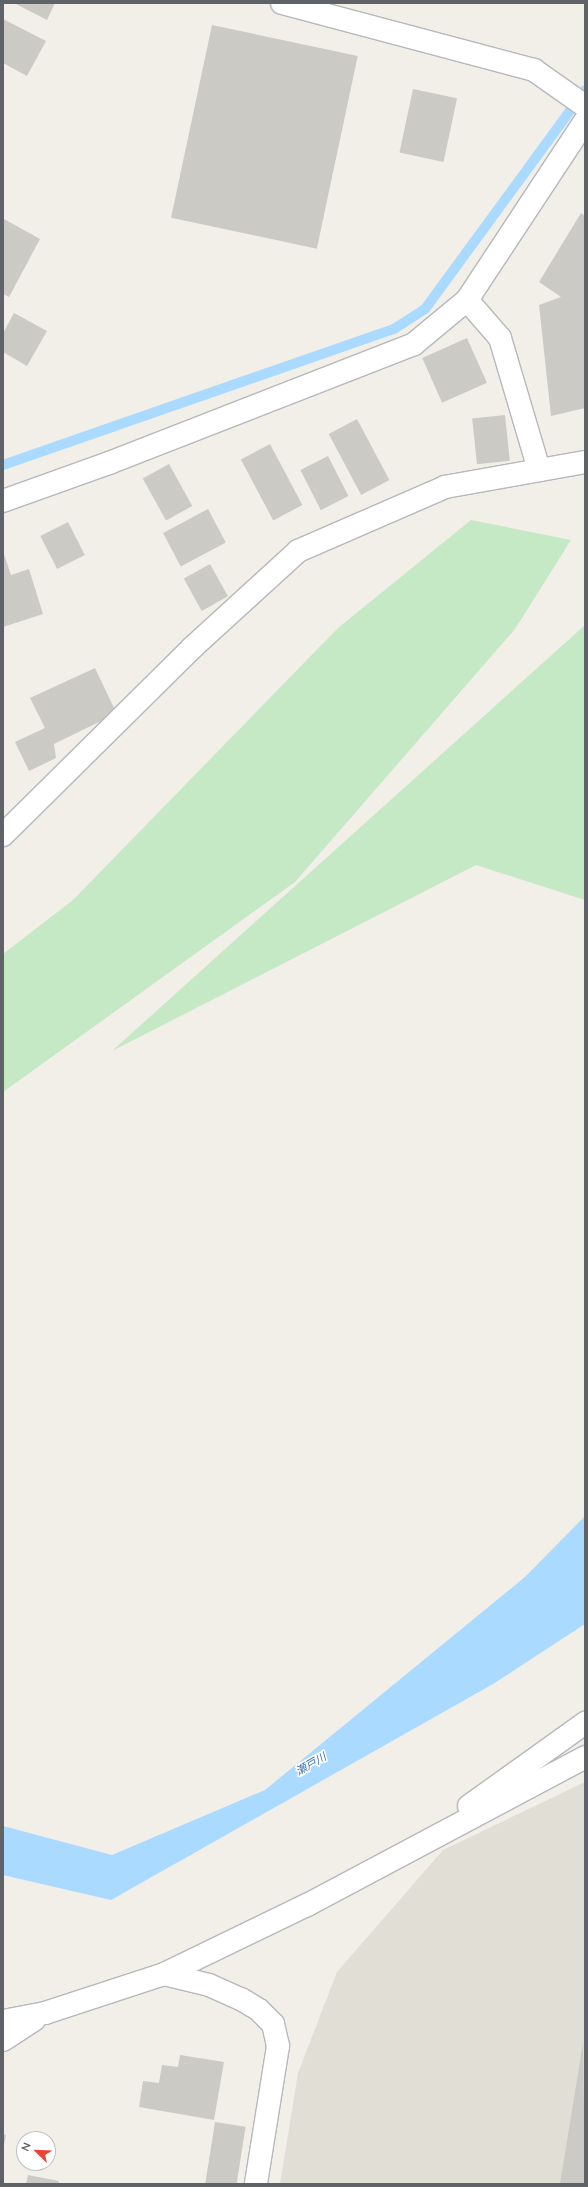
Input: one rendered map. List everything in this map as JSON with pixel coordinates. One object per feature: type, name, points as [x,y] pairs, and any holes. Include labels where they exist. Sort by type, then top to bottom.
[{"type":"street","points":[[282,3],[534,70],[585,106]]},
{"type":"street","points":[[3,501],[109,463],[414,344],[467,300],[585,121]]},
{"type":"street","points":[[467,300],[500,338],[539,470]]},
{"type":"street","points":[[3,835],[193,647],[298,552],[445,487],[585,462]]},
{"type":"street","points":[[396,1858],[585,1723]]},
{"type":"street","points":[[3,2021],[45,2013],[164,1974],[396,1858],[585,1757]]},
{"type":"street","points":[[164,1974],[209,1985],[241,1999],[259,2010],[273,2024],[278,2046],[256,2184]]},
{"type":"street","points":[[3,2040],[45,2013]]},
{"type":"shaded area","points":[[585,1782],[585,2184],[280,2184],[298,2073],[337,1972],[443,1850]]},
{"type":"green space","points":[[471,520],[571,540],[515,629],[295,882],[3,1092],[3,954],[73,900],[338,628]]},
{"type":"green space","points":[[585,625],[585,900],[476,865],[112,1051]]},
{"type":"water","name":"瀬戸川","points":[[585,1516],[585,1624],[493,1684],[111,1900],[3,1875],[3,1826],[112,1855],[265,1790],[525,1577]]},
{"type":"building","points":[[14,3],[55,3],[47,20]]},
{"type":"building","points":[[3,19],[46,41],[27,76],[3,63]]},
{"type":"building","points":[[212,25],[358,56],[317,249],[171,218]]},
{"type":"building","points":[[413,89],[457,98],[444,162],[399,153]]},
{"type":"building","points":[[581,213],[585,216],[585,408],[551,416],[539,305],[561,297],[539,282]]},
{"type":"building","points":[[4,219],[40,239],[9,297],[3,294]]},
{"type":"building","points":[[14,313],[47,331],[27,366],[3,352],[3,333]]},
{"type":"building","points":[[467,338],[487,383],[442,403],[422,358]]},
{"type":"building","points":[[505,415],[510,461],[477,464],[472,418]]},
{"type":"building","points":[[357,419],[389,480],[361,495],[329,434]]},
{"type":"building","points":[[270,444],[302,505],[273,520],[241,459]]},
{"type":"building","points":[[328,456],[348,496],[321,510],[300,470]]},
{"type":"building","points":[[169,464],[192,506],[166,521],[143,479]]},
{"type":"building","points":[[208,509],[226,543],[181,566],[163,533]]},
{"type":"building","points":[[68,522],[85,555],[57,569],[40,536]]},
{"type":"building","points":[[3,551],[11,575],[29,569],[43,614],[3,627]]},
{"type":"building","points":[[210,564],[228,596],[202,611],[184,579]]},
{"type":"building","points":[[95,668],[115,710],[101,721],[54,744],[56,758],[29,771],[15,742],[45,728],[30,698]]},
{"type":"building","points":[[583,2043],[585,2184],[560,2184]]},
{"type":"building","points":[[180,2055],[224,2062],[214,2120],[139,2107],[143,2081],[159,2083],[162,2065],[178,2067]]},
{"type":"building","points":[[215,2122],[246,2127],[237,2184],[205,2184]]},
{"type":"building","points":[[3,2134],[6,2135],[4,2145],[3,2145]]},
{"type":"building","points":[[28,2175],[59,2181],[58,2184],[26,2184]]},
{"type":"waterway","points":[[3,465],[394,329],[425,309],[585,90]]}]
